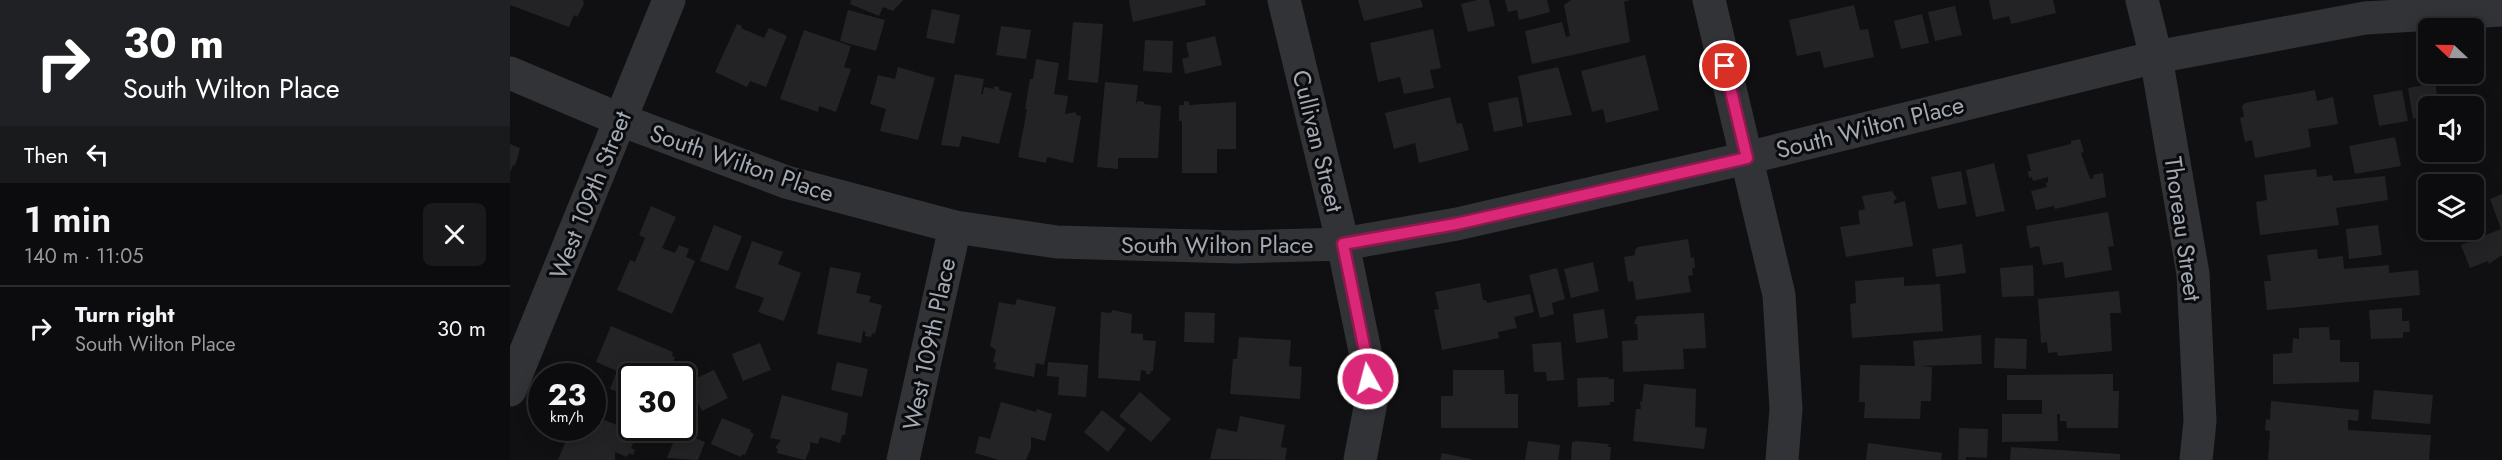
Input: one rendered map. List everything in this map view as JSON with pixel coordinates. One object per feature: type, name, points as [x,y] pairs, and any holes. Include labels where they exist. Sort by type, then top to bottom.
[{"type":"street","name":"West 109th Street","points":[[510,390],[669,0]]},
{"type":"street","name":"Cullivan Street","points":[[1284,0],[1343,244],[1366,356],[1371,402],[1360,460]]},
{"type":"street","points":[[1709,0],[1779,295],[1786,409],[1782,460]]},
{"type":"street","name":"Thoreau Street","points":[[2142,0],[2156,57],[2193,274],[2200,421],[2196,460]]},
{"type":"street","name":"South Wilton Place","points":[[510,73],[621,120],[786,182],[955,227],[1057,242],[1237,247],[1343,244],[1456,224],[1747,158],[2156,57],[2365,18],[2502,10]]},
{"type":"street","name":"West 109th Place","points":[[903,460],[955,227]]},
{"type":"building","points":[[510,0],[583,0],[584,4],[577,17],[574,15],[569,27],[510,5]]},
{"type":"building","points":[[851,0],[903,0],[893,11],[883,7],[879,16],[850,4]]},
{"type":"building","points":[[1130,0],[1205,0],[1206,5],[1133,22]]},
{"type":"building","points":[[1358,0],[1421,0],[1423,7],[1364,21]]},
{"type":"building","points":[[1489,0],[1495,26],[1468,32],[1461,4]]},
{"type":"building","points":[[1505,0],[1547,0],[1550,12],[1519,20],[1517,10],[1508,12]]},
{"type":"building","points":[[1571,0],[1630,0],[1624,2],[1630,42],[1532,64],[1525,31],[1562,22],[1566,37],[1570,36],[1564,5]]},
{"type":"building","points":[[1989,0],[2053,0],[2056,13],[2011,24],[2009,16],[1993,20]]},
{"type":"building","points":[[1854,5],[1860,30],[1868,29],[1874,57],[1824,68],[1820,51],[1797,56],[1789,20]]},
{"type":"building","points":[[1955,6],[1962,35],[1935,41],[1928,12]]},
{"type":"building","points":[[932,9],[960,15],[954,44],[926,38]]},
{"type":"building","points":[[848,10],[885,20],[876,51],[840,41]]},
{"type":"building","points":[[1922,14],[1929,43],[1901,49],[1894,21]]},
{"type":"building","points":[[1073,22],[1103,24],[1098,83],[1068,80]]},
{"type":"building","points":[[737,24],[764,38],[769,28],[787,36],[766,87],[750,81],[747,87],[715,72]]},
{"type":"building","points":[[1001,26],[1031,30],[1026,59],[996,55]]},
{"type":"building","points":[[1433,29],[1441,68],[1430,70],[1434,88],[1404,94],[1400,77],[1378,82],[1370,43]]},
{"type":"building","points":[[804,30],[851,46],[844,67],[851,69],[836,112],[819,106],[818,112],[780,99]]},
{"type":"building","points":[[1215,36],[1222,65],[1185,74],[1182,59],[1189,57],[1186,43]]},
{"type":"building","points":[[1145,40],[1173,41],[1172,73],[1143,71]]},
{"type":"building","points":[[1645,55],[1659,110],[1606,123],[1603,109],[1592,112],[1581,71]]},
{"type":"building","points":[[1036,59],[1059,63],[1054,94],[1068,96],[1065,114],[1076,112],[1076,115],[1081,116],[1073,163],[1047,157],[1046,163],[1018,157],[1030,79],[1033,79]]},
{"type":"building","points":[[898,67],[935,78],[918,140],[880,131],[886,109],[870,104],[878,75],[895,79]]},
{"type":"building","points":[[1558,67],[1572,115],[1527,123],[1518,76]]},
{"type":"building","points":[[955,74],[984,79],[981,94],[983,94],[984,87],[994,89],[994,86],[999,87],[999,90],[1012,93],[999,144],[962,136],[959,147],[941,145]]},
{"type":"building","points":[[1105,82],[1138,85],[1136,104],[1138,101],[1161,106],[1158,158],[1118,158],[1118,169],[1097,167]]},
{"type":"building","points":[[2435,84],[2437,96],[2418,96],[2418,118],[2413,119],[2408,88]]},
{"type":"building","points":[[2315,90],[2317,101],[2333,97],[2338,124],[2308,129],[2311,147],[2255,158],[2252,140],[2245,142],[2240,118],[2244,117],[2242,106],[2245,103]]},
{"type":"building","points":[[2402,90],[2408,121],[2379,126],[2373,95]]},
{"type":"building","points":[[1450,97],[1457,124],[1462,123],[1469,150],[1419,163],[1415,143],[1394,149],[1385,113]]},
{"type":"building","points":[[1518,97],[1523,126],[1494,132],[1488,103]]},
{"type":"building","points":[[1184,101],[1189,102],[1189,105],[1236,102],[1236,149],[1217,149],[1217,173],[1182,173],[1182,121],[1179,121],[1179,105],[1184,105]]},
{"type":"building","points":[[2395,137],[2401,166],[2355,174],[2349,146]]},
{"type":"building","points":[[2080,139],[2084,152],[2081,153],[2090,179],[2094,178],[2093,175],[2103,173],[2106,197],[2055,209],[2054,206],[2036,210],[2031,191],[2047,187],[2048,177],[2033,181],[2032,177],[2029,178],[2028,171],[2031,171],[2027,155],[2071,144],[2071,141]]},
{"type":"building","points":[[510,144],[520,148],[515,166],[513,165],[510,173]]},
{"type":"building","points":[[1994,163],[2005,211],[1976,217],[1966,170]]},
{"type":"building","points":[[2316,169],[2317,177],[2332,175],[2333,181],[2385,176],[2388,200],[2336,208],[2339,225],[2260,235],[2256,202],[2267,200],[2264,175]]},
{"type":"building","points":[[1961,171],[1967,204],[1938,209],[1931,177]]},
{"type":"building","points":[[1892,191],[1897,199],[1894,200],[1894,204],[1905,201],[1913,246],[1846,257],[1840,227],[1860,224],[1858,211],[1865,209],[1862,196]]},
{"type":"building","points":[[2502,194],[2502,255],[2489,264],[2488,261],[2470,268],[2461,245],[2474,240],[2484,240],[2484,236],[2501,229],[2490,199]]},
{"type":"building","points":[[651,206],[676,217],[662,248],[675,253],[679,245],[689,249],[686,257],[695,261],[672,314],[617,290],[630,260],[635,262],[645,238],[639,235]]},
{"type":"building","points":[[2108,212],[2114,246],[2108,247],[2112,270],[2065,278],[2063,262],[2043,265],[2039,246],[2030,248],[2026,226]]},
{"type":"building","points":[[714,225],[742,236],[728,271],[700,261]]},
{"type":"building","points":[[2378,225],[2382,255],[2349,259],[2346,229]]},
{"type":"building","points":[[1688,239],[1695,268],[1692,268],[1693,275],[1688,276],[1691,292],[1636,300],[1633,281],[1628,282],[1624,257],[1635,255],[1638,247]]},
{"type":"building","points":[[752,241],[783,252],[778,264],[801,273],[784,321],[758,312],[764,298],[735,288]]},
{"type":"building","points":[[1962,244],[1966,273],[1936,277],[1932,249]]},
{"type":"building","points":[[2317,249],[2318,259],[2343,256],[2344,269],[2389,265],[2389,273],[2418,270],[2420,295],[2267,310],[2264,281],[2271,281],[2267,255]]},
{"type":"building","points":[[1593,262],[1599,291],[1571,298],[1564,269]]},
{"type":"building","points":[[2033,265],[2034,296],[2002,297],[2000,268]]},
{"type":"building","points":[[830,267],[861,273],[856,293],[871,296],[869,302],[882,305],[875,334],[872,333],[871,337],[865,336],[866,332],[863,331],[861,343],[817,334]]},
{"type":"building","points":[[1557,268],[1565,299],[1552,303],[1554,314],[1540,318],[1529,275]]},
{"type":"building","points":[[1904,277],[1904,286],[1940,284],[1943,331],[1852,338],[1850,304],[1856,303],[1855,281]]},
{"type":"building","points":[[1480,283],[1483,300],[1487,303],[1530,294],[1534,312],[1514,317],[1517,328],[1498,332],[1499,338],[1442,350],[1434,310],[1439,309],[1435,292]]},
{"type":"building","points":[[2119,291],[2121,313],[2110,313],[2112,351],[2058,356],[2057,352],[2048,353],[2047,342],[2041,343],[2038,299]]},
{"type":"building","points":[[1017,299],[1056,307],[1044,365],[1036,363],[1034,377],[995,369],[996,363],[993,362],[996,350],[990,346],[999,302],[1015,305]]},
{"type":"building","points":[[2402,308],[2402,321],[2409,321],[2410,332],[2403,332],[2403,338],[2371,339],[2369,310]]},
{"type":"building","points":[[1604,309],[1608,338],[1576,343],[1573,314]]},
{"type":"building","points":[[1112,310],[1132,314],[1131,333],[1143,334],[1143,340],[1156,341],[1153,371],[1146,374],[1146,371],[1141,370],[1140,381],[1098,378],[1101,312],[1111,313]]},
{"type":"building","points":[[1185,312],[1215,313],[1214,343],[1184,342]]},
{"type":"building","points":[[1704,313],[1706,348],[1683,349],[1684,369],[1623,372],[1622,341],[1638,340],[1637,324],[1634,324],[1637,316]]},
{"type":"building","points":[[611,326],[673,352],[672,356],[675,357],[672,363],[618,363],[618,392],[610,389],[617,371],[606,366],[606,363],[596,362]]},
{"type":"building","points":[[2329,327],[2330,340],[2340,340],[2340,362],[2359,362],[2359,382],[2273,384],[2273,354],[2292,353],[2293,338],[2299,339],[2299,328]]},
{"type":"building","points":[[1981,335],[1982,364],[1921,366],[1932,367],[1931,401],[1921,401],[1920,419],[1864,418],[1865,402],[1859,402],[1860,365],[1915,366],[1913,341]]},
{"type":"building","points":[[1239,337],[1291,340],[1289,366],[1302,367],[1300,399],[1230,394],[1233,359],[1237,359]]},
{"type":"building","points":[[1995,338],[2027,339],[2026,369],[1994,368]]},
{"type":"building","points":[[1561,342],[1564,380],[1547,381],[1546,372],[1534,372],[1532,344]]},
{"type":"building","points":[[760,343],[771,370],[743,381],[732,354]]},
{"type":"building","points":[[837,362],[868,369],[862,397],[831,390]]},
{"type":"building","points":[[1048,362],[1088,365],[1086,397],[1058,395],[1059,377],[1047,376]]},
{"type":"building","points":[[714,370],[728,398],[702,411],[696,399],[696,378]]},
{"type":"building","points":[[1453,370],[1504,370],[1505,394],[1518,394],[1518,428],[1441,428],[1441,396],[1453,396]]},
{"type":"building","points":[[2113,374],[2113,391],[2119,391],[2118,428],[2067,428],[2066,421],[2060,421],[2060,414],[2057,414],[2058,441],[2002,442],[2002,414],[2042,414],[2042,400],[2007,400],[2007,375]]},
{"type":"building","points":[[1609,377],[1608,379],[1614,379],[1614,402],[1610,402],[1610,405],[1578,407],[1577,378]]},
{"type":"building","points":[[1644,384],[1696,389],[1695,427],[1707,428],[1704,449],[1633,441],[1636,409],[1641,409],[1640,401],[1642,402]]},
{"type":"building","points":[[2374,390],[2433,395],[2430,424],[2371,419]]},
{"type":"building","points":[[1140,392],[1171,419],[1151,442],[1119,416]]},
{"type":"building","points":[[782,395],[848,413],[845,435],[842,435],[840,443],[820,437],[818,444],[810,442],[810,449],[805,460],[777,453],[778,449],[775,448],[781,440],[770,438]]},
{"type":"building","points":[[2271,401],[2359,410],[2358,421],[2348,420],[2348,430],[2431,435],[2429,460],[2268,460],[2270,431],[2265,430],[2266,419],[2270,420]]},
{"type":"building","points":[[1001,402],[1052,414],[1045,441],[1031,437],[1031,448],[1026,460],[999,460],[975,453],[979,436],[990,439]]},
{"type":"building","points":[[1102,410],[1126,429],[1108,452],[1084,432]]},
{"type":"building","points":[[1240,416],[1285,425],[1281,447],[1287,448],[1285,460],[1210,459],[1217,428],[1237,432]]},
{"type":"building","points":[[722,418],[751,430],[750,432],[754,434],[745,455],[742,454],[741,457],[711,444]]},
{"type":"building","points":[[606,421],[618,425],[618,441],[634,441],[631,448],[635,450],[633,455],[629,453],[627,457],[615,452],[615,460],[558,460],[566,441],[606,441]]},
{"type":"building","points":[[1959,428],[1988,429],[1987,458],[1966,457],[1966,460],[1958,460]]},
{"type":"building","points":[[696,438],[705,442],[698,460],[667,458],[674,441],[696,441]]},
{"type":"building","points":[[1528,441],[1560,445],[1558,460],[1525,460]]},
{"type":"building","points":[[1572,442],[1609,444],[1608,447],[1611,447],[1610,460],[1571,460]]},
{"type":"building","points":[[1868,443],[1942,453],[1941,460],[1866,460]]},
{"type":"building","points":[[2011,447],[2120,454],[2120,460],[2010,460]]},
{"type":"building","points":[[1442,453],[1471,459],[1471,460],[1440,460]]},
{"type":"route","points":[[1368,379],[1366,356],[1343,244],[1456,224],[1747,158],[1725,66]]}]
